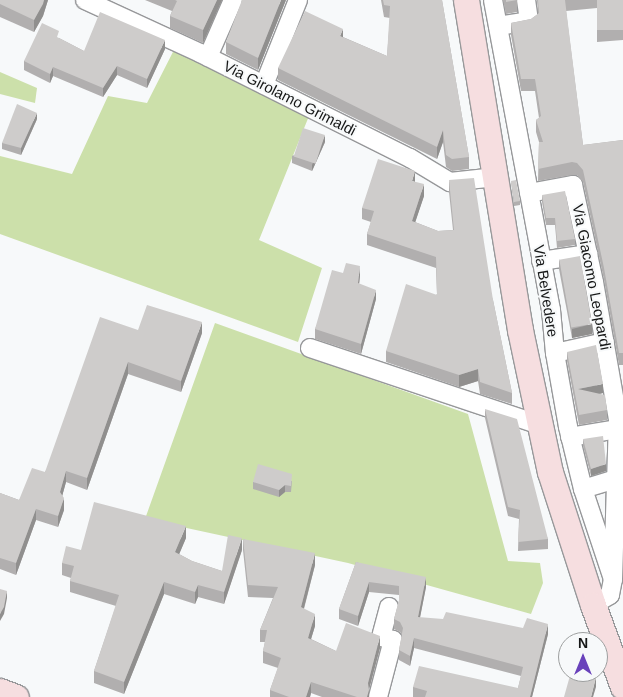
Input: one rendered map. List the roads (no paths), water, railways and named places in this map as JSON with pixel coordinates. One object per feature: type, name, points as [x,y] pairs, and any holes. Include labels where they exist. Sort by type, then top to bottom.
[{"type":"main road","points":[[466,0],[520,330],[550,472],[593,605],[623,687]]},
{"type":"main road","points":[[0,691],[16,697]]},
{"type":"street","name":"Via Girolamo Grimaldi","points":[[84,0],[208,57],[410,158],[450,182],[496,178]]},
{"type":"street","points":[[208,57],[233,0]]},
{"type":"street","points":[[264,85],[298,0]]},
{"type":"street","name":"Via Belvedere","points":[[493,0],[551,310],[555,353],[570,437],[583,488],[613,579]]},
{"type":"street","points":[[498,26],[529,21],[526,0]]},
{"type":"street","name":"Via Giacomo Leopardi","points":[[530,193],[573,185],[588,254],[618,420],[613,579]]},
{"type":"street","points":[[542,261],[588,254]]},
{"type":"street","points":[[555,353],[605,342]]},
{"type":"street","points":[[310,348],[540,425]]},
{"type":"street","points":[[570,437],[618,429]]},
{"type":"street","points":[[583,488],[616,480]]},
{"type":"street","points":[[593,605],[610,595],[613,579]]},
{"type":"street","points":[[378,697],[393,640],[381,637],[389,607]]}]
